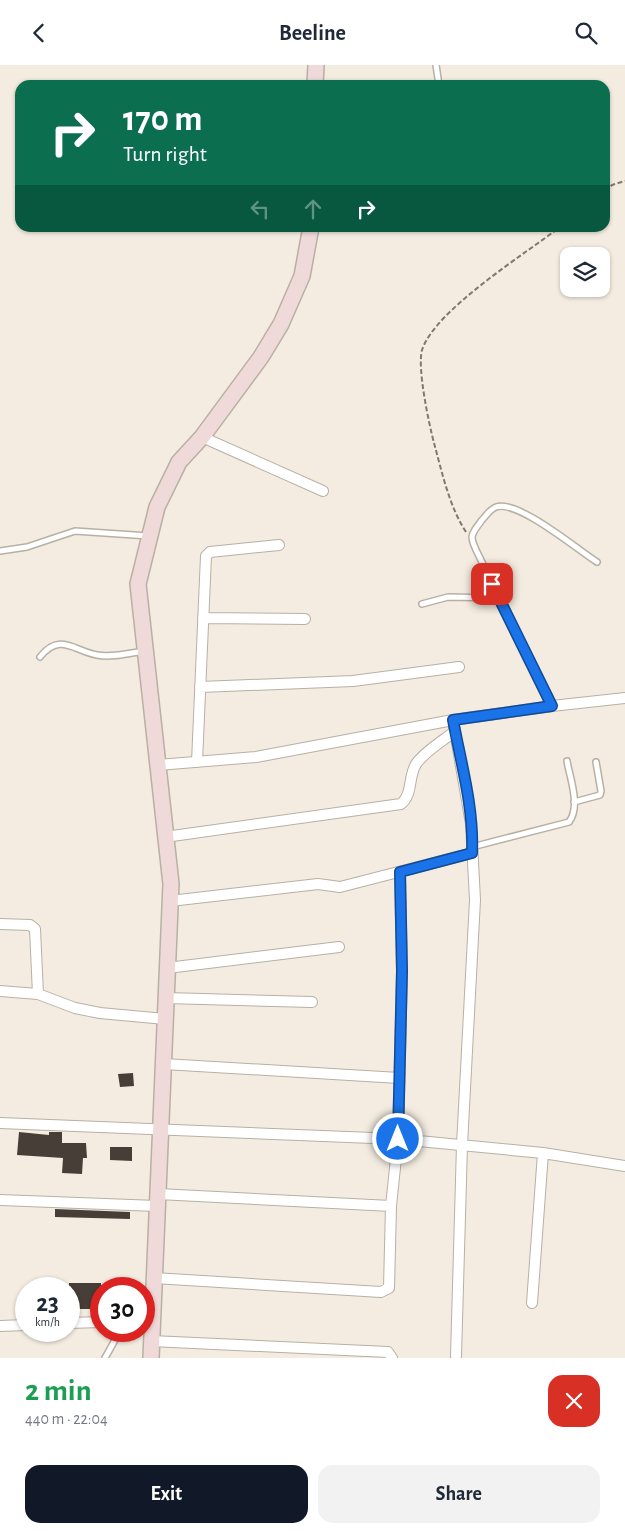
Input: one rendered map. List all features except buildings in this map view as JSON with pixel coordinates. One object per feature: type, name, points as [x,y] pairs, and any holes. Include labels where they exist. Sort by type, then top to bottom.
[{"type":"main road","points":[[315,80],[316,65]]},
{"type":"main road","points":[[154,1277],[170,884],[138,584],[157,507],[179,462],[202,437],[261,357],[281,324],[302,276],[310,232]]},
{"type":"main road","points":[[151,1342],[151,1358]]},
{"type":"street","points":[[202,437],[323,491]]},
{"type":"street","points":[[197,762],[207,553],[279,545]]},
{"type":"street","points":[[203,618],[305,619]]},
{"type":"street","points":[[200,687],[337,682],[459,667]]},
{"type":"street","points":[[158,765],[256,757],[454,725],[552,706],[625,698]]},
{"type":"street","points":[[165,837],[401,804],[407,799],[412,771],[417,763],[454,725]]},
{"type":"street","points":[[454,725],[466,788],[475,900],[462,1145],[456,1356]]},
{"type":"street","points":[[170,901],[318,884],[340,887],[400,872],[472,850]]},
{"type":"street","points":[[155,1278],[386,1291],[390,1285],[391,1207],[398,1139],[402,971],[400,872]]},
{"type":"street","points":[[0,924],[30,925],[35,929],[38,994]]},
{"type":"street","points":[[167,968],[339,947]]},
{"type":"street","points":[[0,991],[38,994],[88,1011],[166,1019]]},
{"type":"street","points":[[166,999],[312,1002]]},
{"type":"street","points":[[164,1064],[399,1078]]},
{"type":"street","points":[[0,1123],[161,1131],[398,1139],[543,1153],[625,1167]]},
{"type":"street","points":[[532,1303],[543,1153]]},
{"type":"street","points":[[0,1200],[158,1200],[391,1207]]},
{"type":"street","points":[[0,1326],[15,1325]]},
{"type":"street","points":[[155,1341],[388,1352],[392,1358]]},
{"type":"lane","points":[[436,65],[438,80]]},
{"type":"lane","points":[[552,706],[471,537],[490,510],[501,506],[517,511],[554,530],[579,551],[597,562]]},
{"type":"lane","points":[[0,551],[27,547],[75,531],[149,536]]},
{"type":"lane","points":[[422,604],[448,597],[500,598]]},
{"type":"lane","points":[[40,657],[46,650],[62,644],[97,655],[108,656],[145,651]]},
{"type":"lane","points":[[472,850],[569,822],[573,816],[574,801],[567,761]]},
{"type":"lane","points":[[574,801],[600,795],[596,762]]},
{"type":"lane","points":[[104,1358],[113,1342]]},
{"type":"path","points":[[610,187],[625,181]]},
{"type":"path","points":[[471,537],[462,526],[455,510],[427,419],[421,361],[423,348],[436,329],[469,294],[553,232]]},
{"type":"route","points":[[398,1139],[402,971],[400,872],[472,853],[471,824],[466,788],[453,720],[552,706],[492,584]]}]
